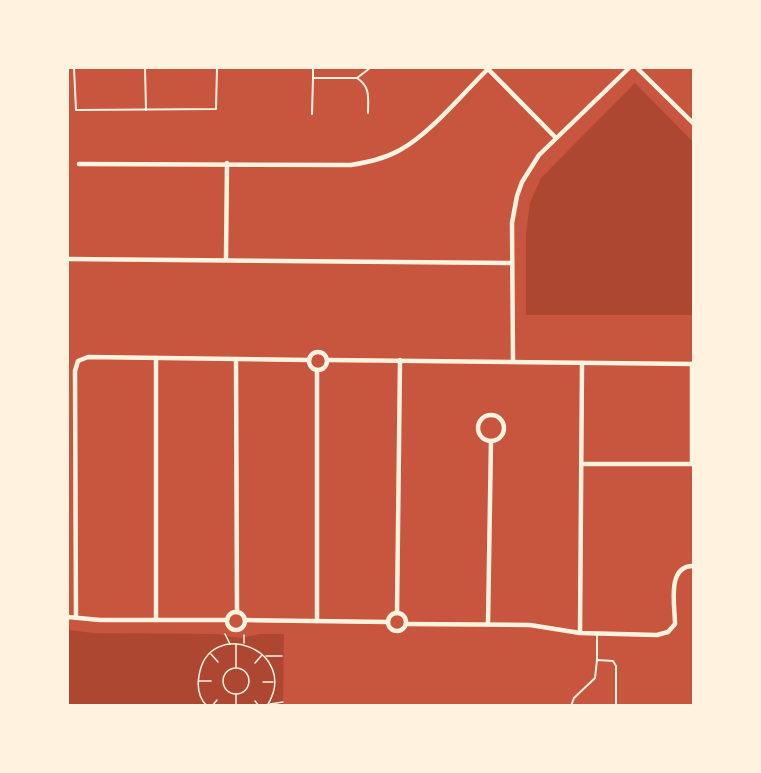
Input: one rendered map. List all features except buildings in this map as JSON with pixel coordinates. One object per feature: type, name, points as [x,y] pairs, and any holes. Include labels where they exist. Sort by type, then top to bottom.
[{"type":"street","points":[[79,164],[351,165],[385,157],[414,141],[488,68],[556,138]]},
{"type":"street","points":[[513,361],[512,223],[517,196],[530,167],[556,138],[629,68]]},
{"type":"street","points":[[637,68],[693,124]]},
{"type":"street","points":[[226,260],[227,163]]},
{"type":"street","points":[[68,259],[512,262]]},
{"type":"street","points":[[316,351],[325,354],[328,360],[326,366],[317,370],[310,366],[309,360],[311,354],[316,351]]},
{"type":"street","points":[[76,618],[75,371],[78,361],[88,357],[309,360]]},
{"type":"street","points":[[156,358],[156,620]]},
{"type":"street","points":[[237,360],[237,612]]},
{"type":"street","points":[[328,360],[693,364],[693,464],[582,464]]},
{"type":"street","points":[[397,613],[400,360]]},
{"type":"street","points":[[580,633],[582,363]]},
{"type":"street","points":[[317,370],[317,621]]},
{"type":"street","points":[[491,414],[500,418],[504,430],[500,438],[491,441],[480,436],[477,428],[483,417],[491,414]]},
{"type":"street","points":[[488,624],[491,441]]},
{"type":"street","points":[[406,624],[530,625],[580,633],[657,635],[668,632],[675,624],[675,580],[678,572],[686,566],[693,566]]},
{"type":"street","points":[[237,612],[244,615],[244,626],[236,630],[229,625],[227,620],[229,615],[237,612]]},
{"type":"street","points":[[397,613],[405,617],[406,624],[401,630],[395,631],[390,628],[388,622],[390,617],[397,613]]},
{"type":"street","points":[[68,617],[227,620]]},
{"type":"street","points":[[245,620],[388,622]]},
{"type":"lane","points":[[74,68],[76,110],[216,110],[216,68]]},
{"type":"lane","points":[[145,68],[146,110]]},
{"type":"lane","points":[[312,114],[313,68]]},
{"type":"lane","points":[[357,78],[370,68]]},
{"type":"lane","points":[[313,78],[357,78],[363,82],[368,91],[368,113]]},
{"type":"lane","points":[[571,705],[573,698],[595,678],[597,634]]},
{"type":"lane","points":[[597,660],[613,661],[616,666],[616,705]]},
{"type":"path","points":[[225,634],[230,644]]},
{"type":"path","points":[[244,635],[244,644]]},
{"type":"path","points":[[236,668],[237,644]]},
{"type":"path","points":[[201,705],[198,681],[200,670],[210,653],[220,646],[244,644],[264,655],[282,656]]},
{"type":"path","points":[[210,653],[218,662]]},
{"type":"path","points":[[255,663],[264,655]]},
{"type":"path","points":[[264,655],[270,665],[274,682],[268,705],[284,702]]},
{"type":"path","points":[[236,668],[247,673],[249,681],[247,689],[236,694],[228,691],[223,679],[228,671],[236,668]]},
{"type":"path","points":[[198,681],[211,681]]},
{"type":"path","points":[[263,682],[274,682]]},
{"type":"path","points":[[236,694],[236,705]]},
{"type":"path","points":[[212,705],[217,700]]},
{"type":"path","points":[[201,701],[207,705]]},
{"type":"path","points":[[255,701],[259,705]]},
{"type":"shaded area","points":[[635,83],[693,142],[693,315],[526,315],[526,234],[530,203],[541,178]]},
{"type":"shaded area","points":[[68,630],[93,633],[219,634],[242,638],[259,634],[284,634],[283,705],[68,706]]}]
